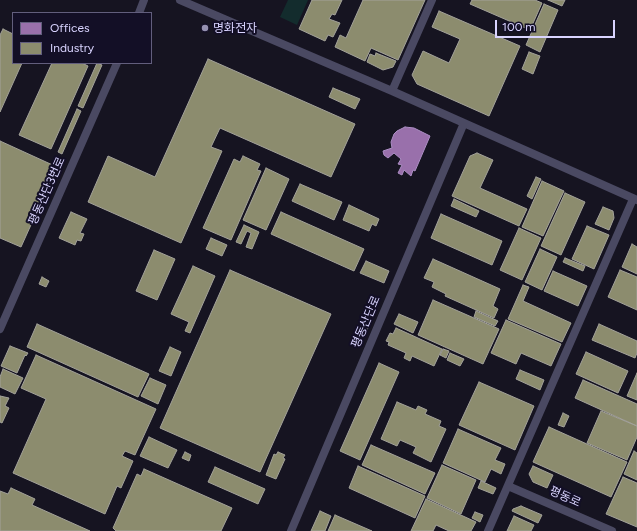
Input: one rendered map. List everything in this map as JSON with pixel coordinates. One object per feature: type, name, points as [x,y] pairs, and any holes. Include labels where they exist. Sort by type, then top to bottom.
[{"type":"street","points":[[139,12],[144,0]]},
{"type":"street","points":[[180,0],[392,91],[635,200],[488,531]]},
{"type":"street","points":[[392,91],[432,0]]},
{"type":"street","name":"평동산단3번로","points":[[0,329],[117,64]]},
{"type":"street","name":"평동산단로","points":[[290,531],[464,123]]},
{"type":"street","name":"평동로","points":[[508,486],[612,531]]},
{"type":"green space","points":[[288,0],[308,0],[297,25],[280,17]]},
{"type":"building: Offices","points":[[405,127],[414,128],[430,136],[415,171],[413,170],[411,176],[404,170],[402,175],[398,173],[402,165],[398,164],[401,159],[394,153],[388,158],[384,155],[383,151],[392,148],[391,142],[394,134]]},
{"type":"building: Industry","points":[[312,0],[342,0],[335,15],[332,14],[329,19],[340,23],[333,37],[328,35],[325,41],[299,29]]},
{"type":"building: Industry","points":[[363,0],[425,0],[398,60],[371,48],[365,61],[335,47],[340,35],[346,38]]},
{"type":"building: Industry","points":[[472,0],[535,0],[542,3],[530,30],[470,4]]},
{"type":"building: Industry","points":[[548,0],[565,0],[562,6]]},
{"type":"building: Industry","points":[[544,4],[558,10],[540,52],[526,45]]},
{"type":"building: Industry","points":[[439,11],[520,46],[489,116],[417,84],[412,75],[423,51],[449,63],[460,39],[432,27]]},
{"type":"building: Industry","points":[[3,29],[12,34],[12,64],[22,64],[0,112],[0,35]]},
{"type":"building: Industry","points":[[529,52],[540,56],[533,74],[522,69]]},
{"type":"building: Industry","points":[[376,53],[396,61],[393,67],[383,70],[367,62],[370,54],[375,56]]},
{"type":"building: Industry","points":[[208,59],[355,124],[331,177],[220,128],[211,147],[222,151],[181,243],[88,202],[108,156],[155,177]]},
{"type":"building: Industry","points":[[52,64],[84,64],[88,66],[51,149],[19,135]]},
{"type":"building: Industry","points":[[97,64],[102,65],[83,108],[78,106]]},
{"type":"building: Industry","points":[[333,88],[360,99],[355,109],[329,97]]},
{"type":"building: Industry","points":[[77,109],[81,111],[62,154],[58,152]]},
{"type":"building: Industry","points":[[0,141],[57,167],[21,247],[0,238]]},
{"type":"building: Industry","points":[[477,153],[493,160],[480,188],[527,209],[519,226],[452,196],[470,156]]},
{"type":"building: Industry","points":[[243,156],[260,164],[257,170],[261,171],[231,240],[203,228],[234,159],[240,162]]},
{"type":"building: Industry","points":[[266,168],[289,179],[266,230],[243,220]]},
{"type":"building: Industry","points":[[536,177],[541,179],[532,199],[527,196]]},
{"type":"building: Industry","points":[[542,181],[564,191],[543,236],[522,227]]},
{"type":"building: Industry","points":[[300,184],[342,202],[334,220],[292,201]]},
{"type":"building: Industry","points":[[565,193],[585,202],[561,255],[541,246]]},
{"type":"building: Industry","points":[[454,199],[479,211],[476,217],[451,206]]},
{"type":"building: Industry","points":[[349,205],[379,219],[376,226],[372,224],[369,231],[343,220]]},
{"type":"building: Industry","points":[[603,207],[613,211],[614,218],[609,230],[595,224]]},
{"type":"building: Industry","points":[[71,212],[87,219],[80,233],[84,234],[81,241],[77,240],[75,245],[59,238]]},
{"type":"building: Industry","points":[[281,212],[364,249],[354,271],[271,234]]},
{"type":"building: Industry","points":[[441,214],[502,241],[492,265],[431,238]]},
{"type":"building: Industry","points":[[244,225],[259,232],[252,249],[246,247],[251,233],[247,231],[241,244],[236,242]]},
{"type":"building: Industry","points":[[587,226],[609,235],[594,269],[572,259]]},
{"type":"building: Industry","points":[[519,228],[541,238],[522,280],[500,270]]},
{"type":"building: Industry","points":[[211,238],[227,245],[222,256],[206,249]]},
{"type":"building: Industry","points":[[632,244],[637,247],[637,274],[622,267]]},
{"type":"building: Industry","points":[[540,249],[557,257],[542,290],[525,282]]},
{"type":"building: Industry","points":[[154,250],[175,259],[157,300],[136,291]]},
{"type":"building: Industry","points":[[565,258],[585,266],[583,271],[563,262]]},
{"type":"building: Industry","points":[[433,259],[500,289],[493,306],[498,309],[494,318],[445,296],[446,294],[432,287],[434,282],[424,278]]},
{"type":"building: Industry","points":[[366,261],[389,271],[384,283],[360,273]]},
{"type":"building: Industry","points":[[193,266],[215,276],[190,333],[185,331],[189,322],[171,314]]},
{"type":"building: Industry","points":[[230,270],[331,314],[260,472],[160,428]]},
{"type":"building: Industry","points":[[620,270],[637,277],[637,310],[608,297]]},
{"type":"building: Industry","points":[[553,271],[587,286],[578,306],[544,291]]},
{"type":"building: Industry","points":[[42,277],[49,281],[46,287],[39,284]]},
{"type":"building: Industry","points":[[523,285],[529,287],[523,301],[571,323],[562,342],[508,319]]},
{"type":"building: Industry","points":[[433,300],[499,329],[483,364],[418,335]]},
{"type":"building: Industry","points":[[476,311],[498,321],[495,326],[474,317]]},
{"type":"building: Industry","points":[[399,314],[418,322],[413,333],[394,324]]},
{"type":"building: Industry","points":[[506,320],[561,344],[551,366],[521,353],[516,364],[491,353]]},
{"type":"building: Industry","points":[[363,323],[369,326],[365,335],[359,332]]},
{"type":"building: Industry","points":[[37,324],[149,374],[138,397],[27,347]]},
{"type":"building: Industry","points":[[599,324],[637,341],[637,353],[635,358],[592,340]]},
{"type":"building: Industry","points":[[396,328],[442,349],[434,366],[412,356],[410,361],[404,358],[406,353],[388,345],[389,342],[386,341],[390,333],[393,334]]},
{"type":"building: Industry","points":[[10,346],[28,353],[26,356],[25,355],[17,373],[1,366]]},
{"type":"building: Industry","points":[[170,347],[181,352],[171,376],[159,371]]},
{"type":"building: Industry","points":[[443,349],[449,351],[446,358],[440,355]]},
{"type":"building: Industry","points":[[586,352],[628,371],[618,393],[576,374]]},
{"type":"building: Industry","points":[[450,353],[464,359],[460,366],[447,360]]},
{"type":"building: Industry","points":[[36,355],[156,409],[135,455],[125,451],[122,456],[133,461],[121,488],[117,486],[105,514],[13,473],[46,399],[21,388]]},
{"type":"building: Industry","points":[[379,363],[399,372],[360,460],[340,451]]},
{"type":"building: Industry","points":[[3,369],[23,378],[15,394],[0,387],[0,377]]},
{"type":"building: Industry","points":[[520,370],[544,380],[540,390],[516,379]]},
{"type":"building: Industry","points":[[637,373],[637,400],[627,396]]},
{"type":"building: Industry","points":[[150,378],[166,385],[158,404],[141,396]]},
{"type":"building: Industry","points":[[583,380],[637,404],[637,426],[575,398]]},
{"type":"building: Industry","points":[[479,382],[534,406],[515,450],[459,425]]},
{"type":"building: Industry","points":[[0,396],[9,398],[5,406],[9,408],[2,423],[0,422]]},
{"type":"building: Industry","points":[[397,402],[416,410],[418,406],[427,410],[425,414],[441,421],[439,426],[446,429],[431,462],[413,453],[416,447],[400,440],[397,446],[381,439]]},
{"type":"building: Industry","points":[[601,411],[637,426],[637,437],[627,460],[587,443]]},
{"type":"building: Industry","points":[[563,413],[569,416],[564,427],[558,425]]},
{"type":"building: Industry","points":[[549,427],[627,462],[611,497],[533,462]]},
{"type":"building: Industry","points":[[458,429],[501,448],[495,460],[505,464],[501,474],[491,469],[485,482],[443,463]]},
{"type":"building: Industry","points":[[149,437],[177,450],[168,468],[140,456]]},
{"type":"building: Industry","points":[[371,445],[435,473],[425,494],[362,465]]},
{"type":"building: Industry","points":[[634,451],[637,453],[637,480],[624,474]]},
{"type":"building: Industry","points":[[185,452],[191,455],[189,461],[182,458]]},
{"type":"building: Industry","points":[[278,452],[285,455],[283,458],[285,459],[276,479],[266,475],[274,454],[276,455]]},
{"type":"building: Industry","points":[[442,465],[476,480],[461,514],[427,498]]},
{"type":"building: Industry","points":[[358,466],[425,496],[415,518],[349,488]]},
{"type":"building: Industry","points":[[533,466],[553,475],[547,488],[533,482],[529,474]]},
{"type":"building: Industry","points":[[215,467],[265,489],[258,504],[208,482]]},
{"type":"building: Industry","points":[[144,469],[232,508],[221,531],[116,531],[113,528],[137,474],[141,476]]},
{"type":"building: Industry","points":[[623,477],[637,483],[637,527],[606,514]]},
{"type":"building: Industry","points":[[481,481],[496,488],[493,494],[478,488]]},
{"type":"building: Industry","points":[[11,488],[35,499],[32,505],[90,531],[0,531],[0,491],[8,494]]},
{"type":"building: Industry","points":[[426,499],[476,522],[471,531],[449,531],[436,525],[433,531],[411,531]]},
{"type":"building: Industry","points":[[521,506],[542,515],[538,523],[512,511],[513,509]]},
{"type":"building: Industry","points":[[320,511],[331,516],[325,531],[311,531]]},
{"type":"building: Industry","points":[[475,512],[483,515],[480,522],[472,518]]},
{"type":"building: Industry","points":[[335,515],[372,531],[328,531]]},
{"type":"building: Industry","points":[[514,516],[534,525],[531,531],[507,531]]},
{"type":"place","name":"명화전자","points":[[205,28]]}]
